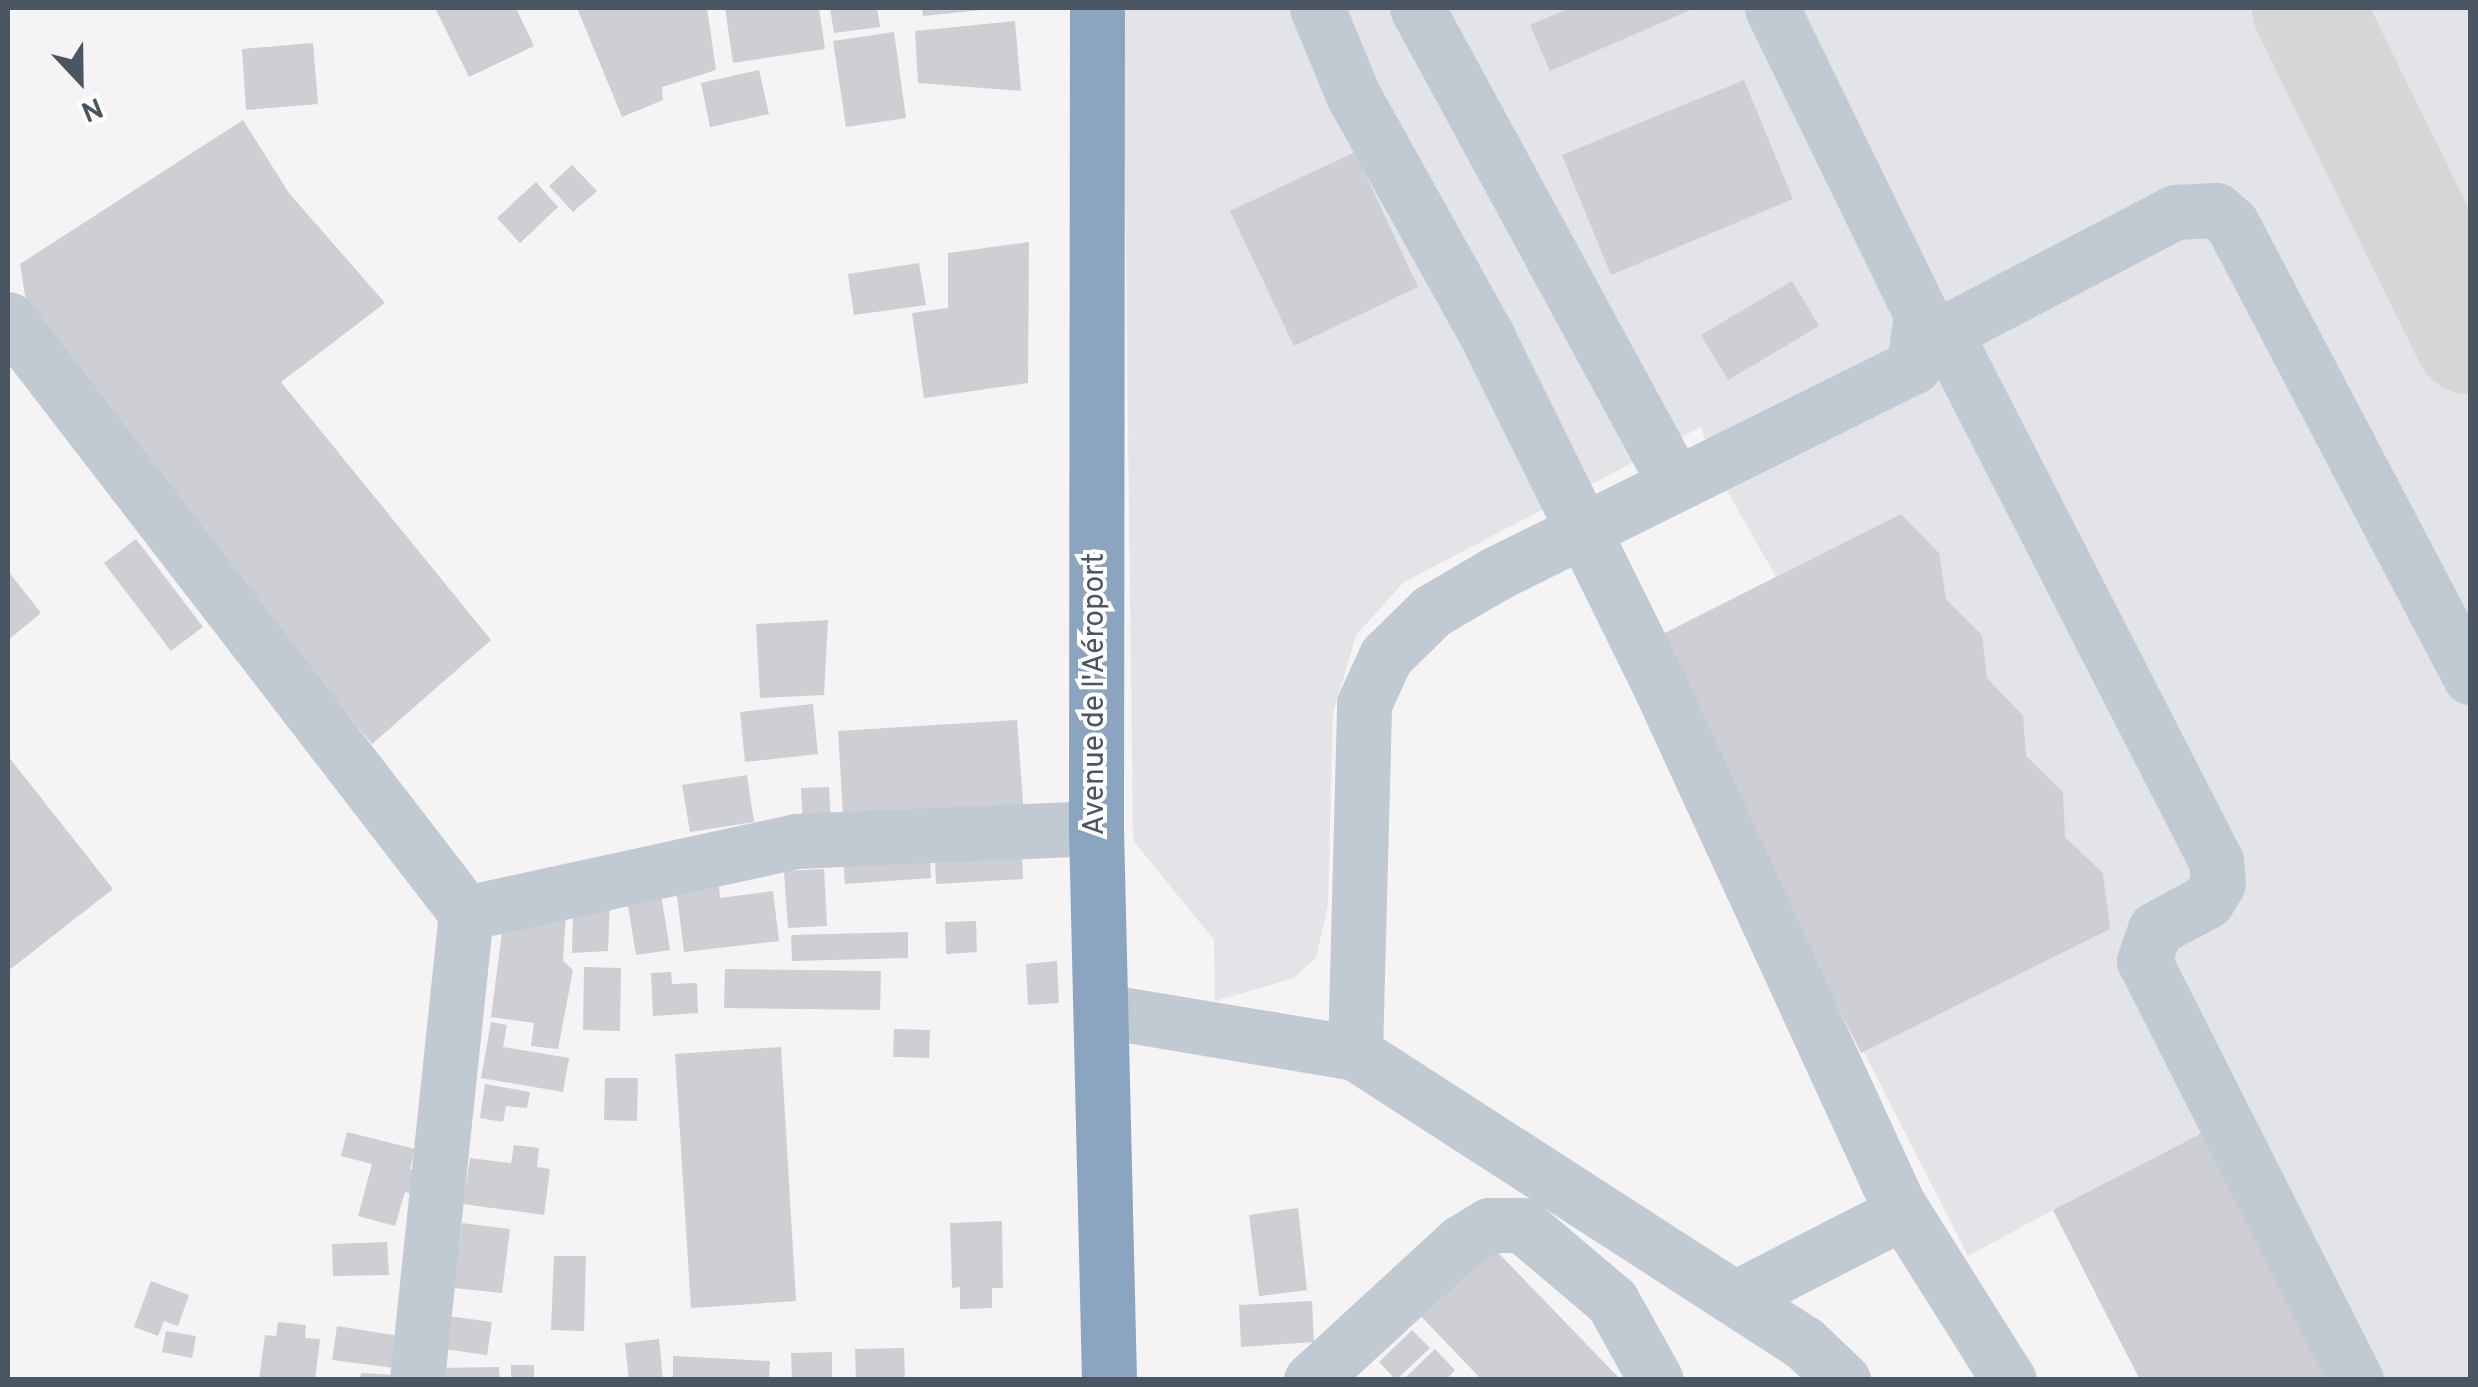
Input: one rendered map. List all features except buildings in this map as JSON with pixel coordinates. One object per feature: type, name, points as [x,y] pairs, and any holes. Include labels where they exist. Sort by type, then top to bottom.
[{"type":"highway","name":"Avenue de l'Aéroport","points":[[1097,8],[1096,828],[1104,1011],[1109,1380]]},
{"type":"street","points":[[1416,8],[1675,482]]},
{"type":"street","points":[[1355,1053],[1364,704],[1386,656],[1432,611],[1582,536],[1675,482],[1893,382],[1914,366],[1921,341],[1920,314],[1772,8]]},
{"type":"street","points":[[1324,9],[1354,95],[1488,338],[1765,906],[1898,1204],[2010,1380]]},
{"type":"street","points":[[2356,1380],[2144,961],[2155,928],[2207,901],[2218,884],[2216,861],[1951,344],[1957,326],[2175,212],[2216,210],[2232,224],[2470,677]]},
{"type":"street","points":[[8,319],[466,912],[417,1380]]},
{"type":"street","points":[[466,912],[796,841],[1096,828]]},
{"type":"street","points":[[1104,1011],[1355,1053],[1804,1343],[1843,1380]]},
{"type":"street","points":[[1735,1298],[1891,1218],[1898,1204]]},
{"type":"street","points":[[1311,1380],[1461,1242],[1489,1225],[1522,1224],[1612,1301],[1656,1380]]},
{"type":"shaded area","points":[[1123,8],[2470,8],[2470,1379],[2140,1379],[2053,1210],[1968,1256],[1653,639],[1776,577],[1714,468],[1701,427],[1404,582],[1356,635],[1333,713],[1328,905],[1316,958],[1294,978],[1215,1001],[1214,940],[1133,840]]},
{"type":"taxiway","points":[[2308,8],[2470,338]]}]
